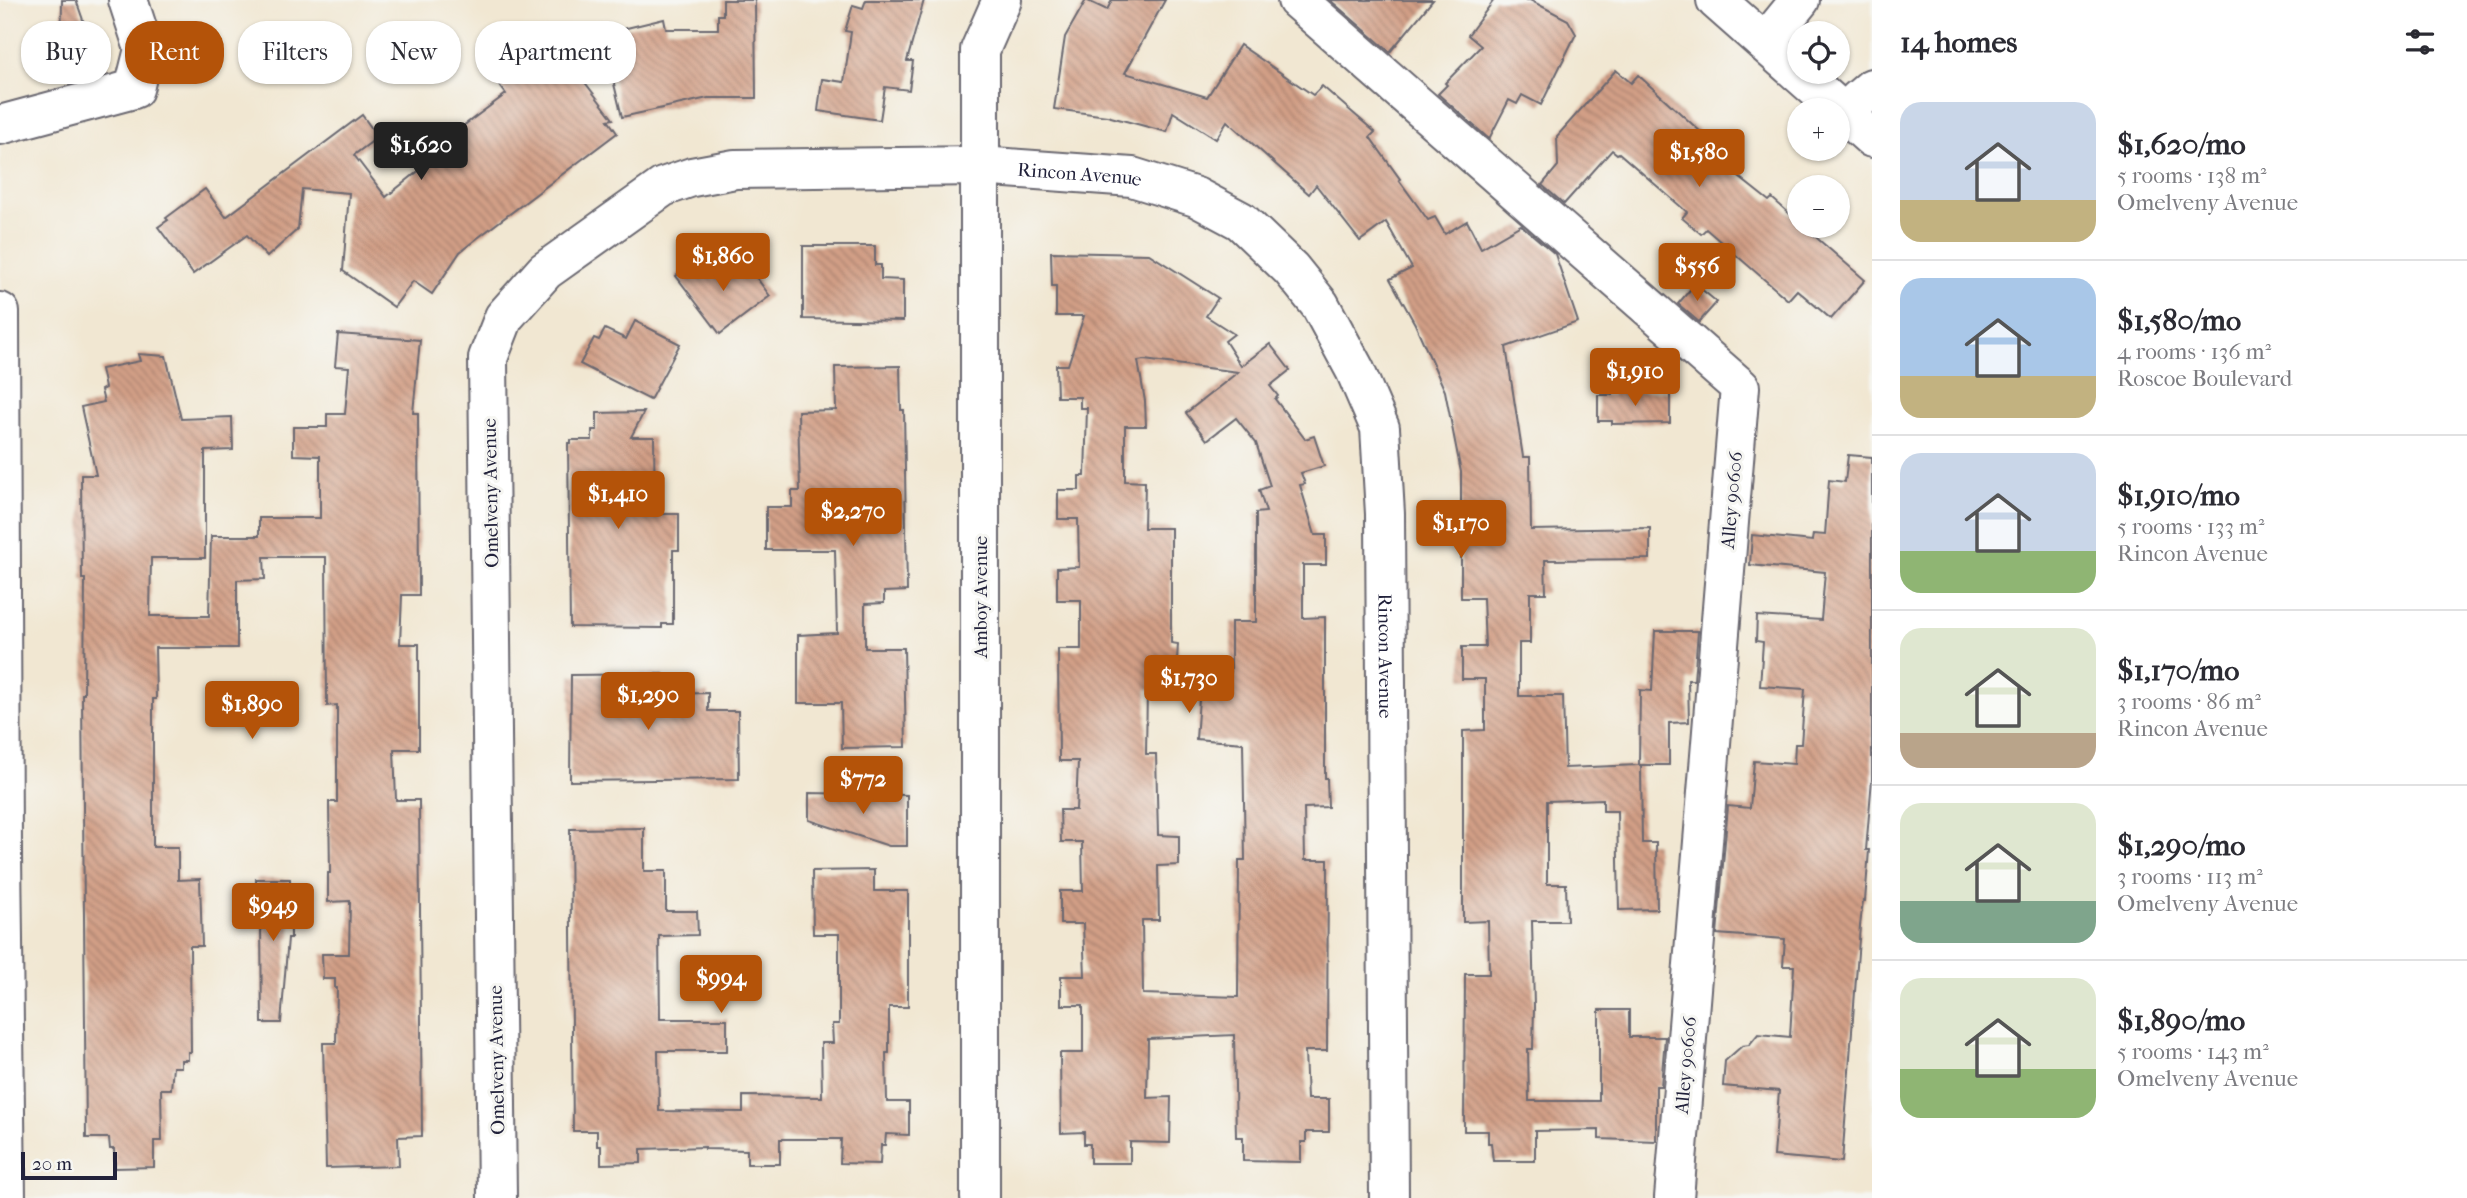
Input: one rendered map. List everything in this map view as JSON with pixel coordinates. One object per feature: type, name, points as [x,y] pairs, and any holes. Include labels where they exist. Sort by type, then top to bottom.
[{"type":"street","points":[[0,125],[134,89],[144,49],[128,0]]},
{"type":"street","name":"Amboy Avenue","points":[[980,1198],[980,50],[1002,0]]},
{"type":"street","name":"Alley 90606","points":[[1297,0],[1740,387],[1674,1198]]},
{"type":"street","points":[[1716,0],[1787,63]]},
{"type":"street","points":[[1765,43],[1800,0]]},
{"type":"street","points":[[1811,84],[1872,138]]},
{"type":"street","points":[[1823,84],[1867,98]]},
{"type":"street","name":"Omelveny Avenue","points":[[498,1198],[488,359],[504,317],[545,271],[663,187],[692,177],[734,169],[980,166]]},
{"type":"street","name":"Rincon Avenue","points":[[980,166],[1132,177],[1196,197],[1241,221],[1291,269],[1320,305],[1355,370],[1380,428],[1385,528],[1389,1198]]},
{"type":"street","points":[[0,312],[1,854],[6,1198]]},
{"type":"building","points":[[62,0],[76,0],[83,21],[62,21]]},
{"type":"building","points":[[723,0],[755,0],[756,98],[708,98],[622,117],[614,84],[636,84],[636,26],[664,19],[666,29],[718,29],[718,15],[723,15]]},
{"type":"building","points":[[866,0],[924,0],[907,61],[913,61],[909,90],[885,87],[880,120],[818,111],[822,79],[844,82],[851,32],[845,31],[853,5],[863,8]]},
{"type":"building","points":[[1086,0],[1107,10],[1112,0],[1165,0],[1125,73],[1207,97],[1240,45],[1313,95],[1322,86],[1375,132],[1370,137],[1399,180],[1428,220],[1435,217],[1445,234],[1467,221],[1481,248],[1521,225],[1555,254],[1578,322],[1506,347],[1523,457],[1530,457],[1531,530],[1650,528],[1650,559],[1545,560],[1546,593],[1530,593],[1530,643],[1519,643],[1519,696],[1563,696],[1565,768],[1639,765],[1640,690],[1652,691],[1655,631],[1698,631],[1694,680],[1688,680],[1689,722],[1669,723],[1669,765],[1641,765],[1642,843],[1656,843],[1657,909],[1619,910],[1617,811],[1603,811],[1603,799],[1547,801],[1547,884],[1566,884],[1567,921],[1532,921],[1534,1007],[1533,1049],[1528,1049],[1529,1101],[1599,1101],[1599,1010],[1629,1010],[1629,1037],[1665,1037],[1661,1086],[1656,1086],[1656,1141],[1599,1139],[1599,1130],[1535,1131],[1535,1161],[1493,1161],[1488,1131],[1464,1131],[1465,974],[1489,974],[1488,921],[1463,922],[1463,731],[1485,730],[1485,679],[1462,679],[1462,647],[1485,647],[1483,598],[1461,598],[1461,472],[1445,391],[1415,324],[1390,279],[1412,268],[1386,222],[1360,241],[1316,185],[1309,194],[1227,121],[1216,139],[1173,112],[1167,132],[1107,116],[1054,109],[1065,37]]},
{"type":"building","points":[[1330,0],[1433,0],[1390,52]]},
{"type":"building","points":[[1494,0],[1530,0],[1568,20],[1576,34],[1541,105],[1522,95],[1517,104],[1509,100],[1489,139],[1438,94],[1447,85],[1445,83],[1481,46],[1468,35]]},
{"type":"building","points":[[1616,70],[1631,83],[1638,75],[1730,160],[1725,166],[1769,201],[1772,198],[1787,211],[1787,238],[1817,238],[1865,280],[1831,319],[1797,290],[1788,300],[1706,229],[1701,234],[1682,218],[1687,212],[1619,153],[1612,150],[1564,204],[1542,185],[1558,166],[1557,136]]},
{"type":"building","points":[[499,84],[586,84],[613,119],[608,120],[617,133],[460,252],[432,294],[413,281],[394,307],[343,271],[349,193],[302,189],[298,229],[267,257],[247,235],[193,274],[158,227],[205,189],[226,217],[362,115],[378,137],[354,155],[386,197],[452,144],[447,138],[506,94]]},
{"type":"building","points":[[803,246],[875,246],[875,265],[881,265],[881,279],[903,280],[903,321],[803,319]]},
{"type":"building","points":[[1051,252],[1149,254],[1218,298],[1206,316],[1234,334],[1225,341],[1241,366],[1270,344],[1290,370],[1270,386],[1278,396],[1275,399],[1305,439],[1314,436],[1324,466],[1301,473],[1305,484],[1300,485],[1315,535],[1326,535],[1326,565],[1303,565],[1303,618],[1325,617],[1325,778],[1328,807],[1304,808],[1305,860],[1328,860],[1327,1051],[1305,1051],[1307,1099],[1329,1099],[1329,1132],[1306,1132],[1306,1142],[1301,1142],[1301,1162],[1243,1161],[1243,1137],[1236,1137],[1234,1035],[1148,1039],[1147,1098],[1171,1097],[1170,1143],[1130,1142],[1130,1163],[1090,1163],[1090,1144],[1084,1144],[1084,1132],[1061,1133],[1060,1053],[1083,1053],[1083,1005],[1061,1005],[1061,976],[1085,976],[1083,924],[1060,924],[1060,891],[1083,891],[1082,842],[1061,842],[1060,810],[1076,810],[1078,761],[1059,761],[1058,649],[1081,649],[1081,600],[1057,600],[1057,568],[1079,567],[1078,519],[1058,519],[1058,490],[1079,490],[1079,476],[1085,476],[1087,408],[1080,408],[1080,397],[1057,397],[1056,365],[1068,365],[1084,316],[1056,316],[1056,286],[1052,286]],"holes":[[[1138,361],[1238,372],[1186,413],[1207,440],[1236,418],[1256,443],[1270,486],[1259,490],[1266,512],[1256,513],[1256,622],[1231,622],[1231,672],[1201,673],[1196,739],[1243,743],[1245,860],[1239,860],[1238,997],[1143,994],[1142,920],[1159,920],[1158,866],[1179,865],[1179,836],[1158,835],[1156,754],[1146,754],[1147,689],[1175,691],[1178,644],[1171,643],[1171,528],[1144,528],[1145,482],[1125,481],[1125,426],[1146,426]]]},
{"type":"building","points":[[699,258],[713,278],[725,269],[727,273],[744,261],[770,296],[720,334],[676,276]]},
{"type":"building","points":[[1695,284],[1717,302],[1699,322],[1678,304]]},
{"type":"building","points":[[635,321],[680,344],[650,400],[580,364],[594,338],[599,340],[605,329],[626,339]]},
{"type":"building","points":[[338,334],[420,340],[413,413],[418,413],[419,595],[402,595],[400,644],[419,644],[419,749],[394,749],[396,800],[419,800],[422,1136],[398,1137],[399,1166],[326,1168],[323,1043],[336,1043],[337,988],[335,979],[323,979],[322,954],[349,954],[350,901],[328,902],[329,802],[337,802],[337,705],[327,706],[326,557],[264,557],[265,579],[237,580],[237,648],[155,648],[153,847],[178,847],[178,880],[200,879],[202,946],[190,946],[191,1052],[188,1052],[188,1060],[181,1060],[181,1067],[173,1067],[171,1089],[161,1089],[162,1141],[154,1141],[154,1167],[115,1168],[114,1149],[110,1149],[109,1138],[86,1138],[82,694],[85,579],[82,579],[81,475],[96,475],[81,407],[104,402],[101,390],[105,388],[101,369],[140,361],[138,354],[166,356],[181,419],[232,417],[233,450],[205,451],[205,558],[151,558],[150,616],[209,616],[211,536],[259,536],[259,518],[320,518],[320,456],[293,455],[293,427],[327,427],[327,414],[345,414],[349,367],[335,366]]},
{"type":"building","points":[[900,366],[901,410],[904,410],[907,591],[884,592],[884,603],[865,604],[865,648],[904,648],[906,747],[842,748],[841,703],[798,703],[798,635],[837,633],[835,550],[766,550],[766,507],[792,507],[792,491],[800,491],[798,411],[836,410],[835,367]]},
{"type":"building","points":[[1670,391],[1670,423],[1612,424],[1612,421],[1598,421],[1598,395],[1612,395],[1612,392]]},
{"type":"building","points":[[644,412],[631,437],[654,437],[655,514],[679,514],[679,550],[673,550],[673,624],[662,624],[662,628],[570,627],[568,443],[571,443],[571,440],[592,440],[592,430],[597,430],[597,413]]},
{"type":"building","points":[[1848,455],[1872,457],[1872,779],[1866,850],[1869,850],[1860,926],[1842,1162],[1774,1156],[1779,1091],[1723,1086],[1725,1061],[1742,1046],[1749,1045],[1758,1034],[1790,1037],[1794,966],[1783,966],[1785,939],[1717,934],[1728,806],[1750,808],[1754,761],[1794,764],[1795,744],[1801,744],[1805,689],[1760,686],[1763,642],[1756,641],[1757,616],[1821,620],[1825,572],[1750,565],[1752,535],[1812,541],[1813,534],[1825,535],[1829,480],[1845,482]]},
{"type":"building","points":[[663,674],[666,694],[708,693],[708,711],[738,711],[739,779],[570,781],[571,675]]},
{"type":"building","points":[[809,793],[907,795],[907,846],[889,846],[809,820]]},
{"type":"building","points":[[644,828],[644,871],[666,871],[666,911],[697,911],[698,935],[659,936],[660,1019],[727,1019],[727,1051],[658,1051],[659,1111],[743,1112],[743,1096],[822,1097],[821,1043],[833,1043],[832,1024],[839,1024],[839,934],[813,934],[812,871],[874,870],[874,891],[908,891],[908,1007],[889,1007],[889,1053],[886,1053],[887,1102],[909,1102],[909,1135],[886,1134],[885,1145],[881,1145],[880,1164],[840,1163],[841,1139],[780,1139],[780,1164],[747,1164],[747,1150],[705,1147],[641,1149],[641,1163],[601,1164],[601,1146],[597,1146],[597,1131],[573,1131],[570,829]]},
{"type":"building","points":[[256,879],[290,879],[291,938],[288,938],[281,1023],[262,1023],[261,923],[256,923]]}]
